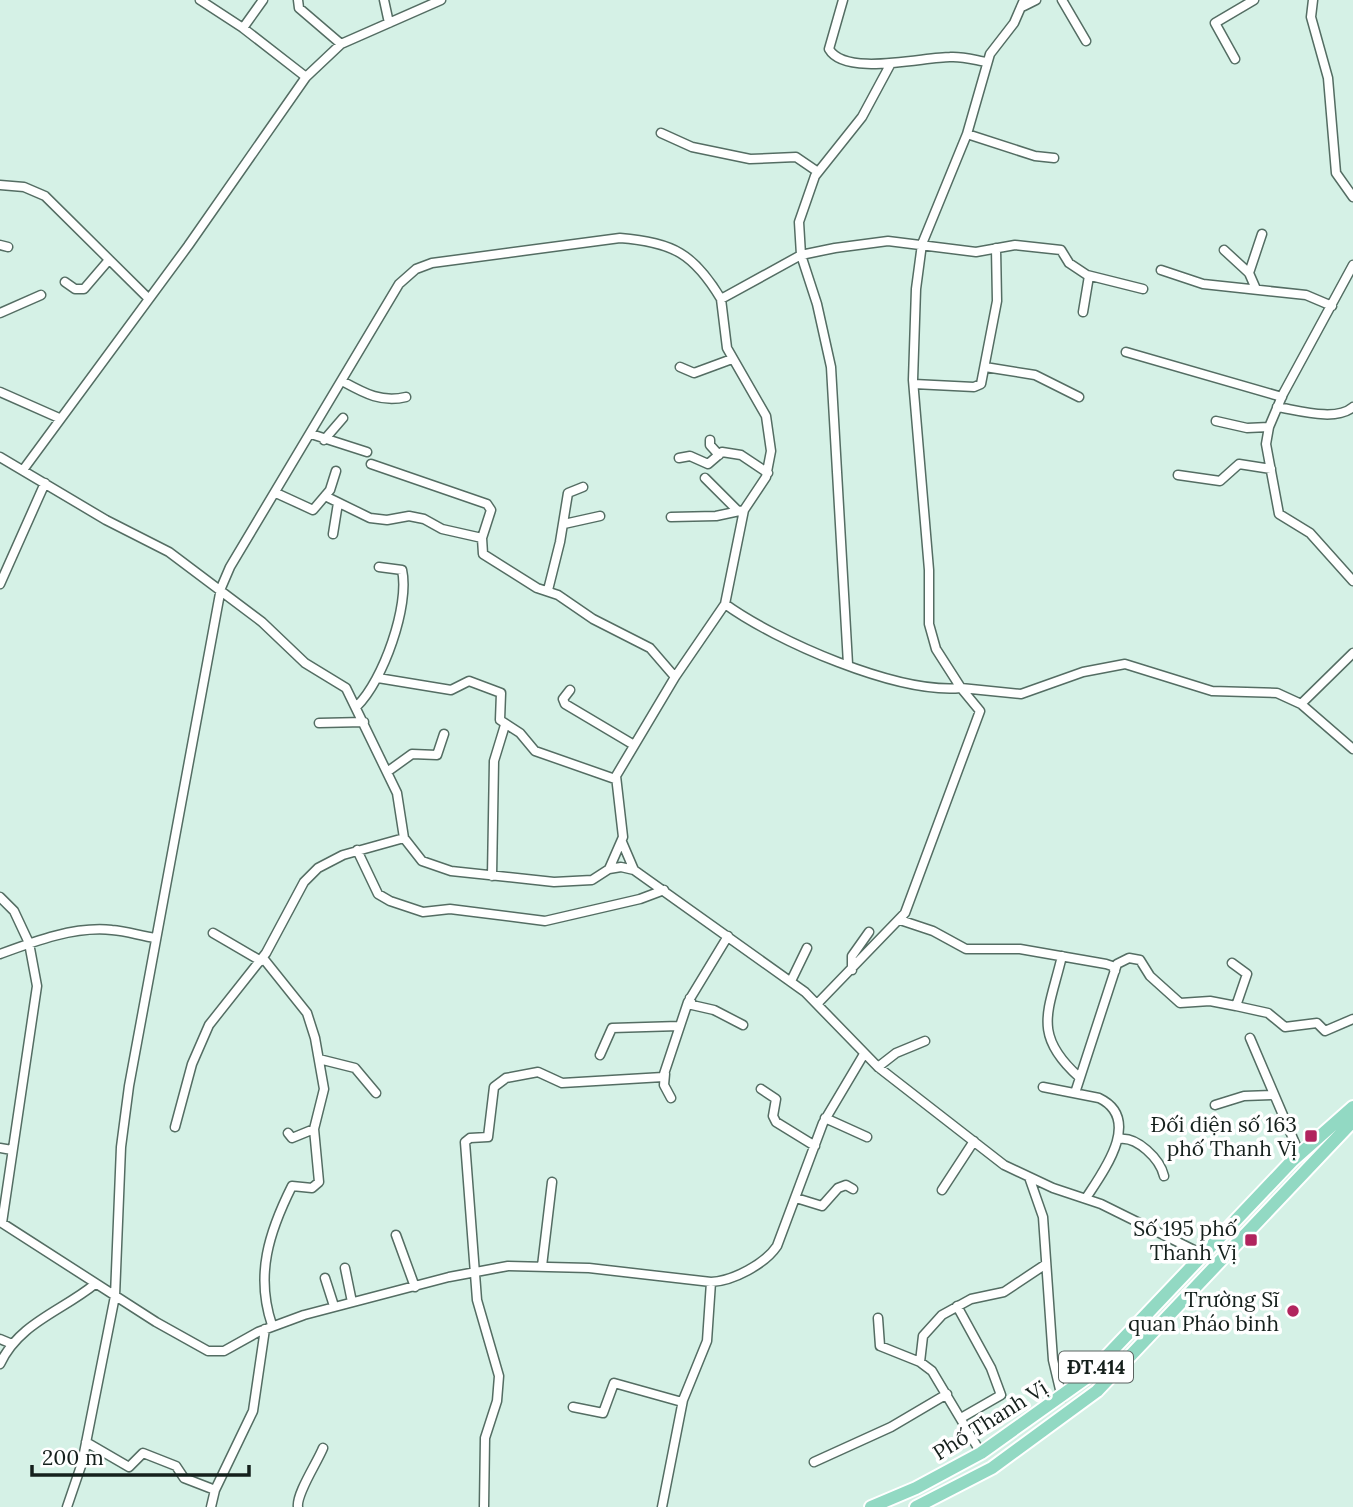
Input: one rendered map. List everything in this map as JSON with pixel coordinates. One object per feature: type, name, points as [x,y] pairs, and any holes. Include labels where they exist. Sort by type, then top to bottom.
[{"type":"main road","name":"Phố Thanh Vị","points":[[871,1507],[916,1488],[981,1453],[1062,1398],[1086,1378],[1202,1254],[1300,1155],[1353,1107]]},
{"type":"main road","name":"Phố Thanh Vị","points":[[916,1507],[992,1468],[1097,1391],[1353,1121]]},
{"type":"street","points":[[200,0],[243,29],[306,78]]},
{"type":"street","points":[[243,29],[263,0]]},
{"type":"street","points":[[298,0],[299,8],[341,44]]},
{"type":"street","points":[[384,0],[389,23]]},
{"type":"street","points":[[23,470],[188,246],[306,78],[341,44],[441,0]]},
{"type":"street","points":[[843,0],[829,48],[843,59],[890,65],[950,57],[988,62]]},
{"type":"street","points":[[818,1003],[900,920],[913,894],[981,714],[948,672],[930,637],[928,556],[914,384],[916,289],[922,244],[967,134],[988,62],[1024,3],[1036,0]]},
{"type":"street","points":[[1062,0],[1086,41]]},
{"type":"street","points":[[1235,59],[1215,23],[1254,0]]},
{"type":"street","points":[[1313,0],[1311,17],[1328,78],[1336,173],[1353,197]]},
{"type":"street","points":[[848,664],[831,367],[817,304],[801,255],[801,212],[814,169],[862,117],[890,65]]},
{"type":"street","points":[[661,133],[692,146],[739,157],[761,160],[796,156],[814,169]]},
{"type":"street","points":[[967,134],[1035,156],[1054,158]]},
{"type":"street","points":[[0,186],[24,187],[45,196],[148,298]]},
{"type":"street","points":[[1250,273],[1262,234]]},
{"type":"street","points":[[67,1507],[82,1463],[115,1296],[121,1147],[156,938],[221,588],[239,551],[399,284],[416,270],[432,264],[620,238],[642,240],[680,251],[705,273],[721,299],[727,348],[766,416],[771,451],[768,473],[741,510],[725,604],[675,677],[615,779],[622,842],[634,870]]},
{"type":"street","points":[[721,299],[801,255],[888,241],[976,252],[1015,245],[1059,250],[1069,263],[1089,276],[1143,289]]},
{"type":"street","points":[[914,384],[977,387],[981,383],[999,289],[996,248]]},
{"type":"street","points":[[1224,250],[1250,273],[1256,289]]},
{"type":"street","points":[[65,282],[75,289],[84,289],[108,261]]},
{"type":"street","points":[[1353,265],[1277,407],[1266,444],[1279,514],[1310,533],[1353,581]]},
{"type":"street","points":[[1161,270],[1203,284],[1308,295],[1332,306]]},
{"type":"street","points":[[1083,312],[1089,276]]},
{"type":"street","points":[[0,313],[41,295]]},
{"type":"street","points":[[1126,352],[1282,397]]},
{"type":"street","points":[[680,367],[694,373],[732,359]]},
{"type":"street","points":[[985,367],[1035,375],[1079,397]]},
{"type":"street","points":[[342,381],[378,399],[390,401],[406,397]]},
{"type":"street","points":[[0,392],[59,418]]},
{"type":"street","points":[[1277,407],[1320,414],[1346,412],[1353,407]]},
{"type":"street","points":[[324,440],[343,418]]},
{"type":"street","points":[[1216,421],[1247,428],[1269,427]]},
{"type":"street","points":[[311,434],[367,452]]},
{"type":"street","points":[[710,440],[713,450],[719,455]]},
{"type":"street","points":[[679,458],[690,456],[708,464],[719,455],[741,455],[768,473]]},
{"type":"street","points":[[0,457],[106,520],[169,552],[221,588],[280,637],[305,663],[342,684],[357,706],[399,799],[404,838],[416,855],[432,866],[492,876],[554,882],[587,881],[609,869],[621,867],[634,870],[791,981],[818,1003],[878,1067],[1004,1165],[1086,1198],[1202,1254]]},
{"type":"street","points":[[371,464],[487,505],[491,510],[482,538],[483,554],[537,588],[548,590],[593,619],[650,648],[675,677]]},
{"type":"street","points":[[1178,475],[1220,481],[1239,464],[1270,469]]},
{"type":"street","points":[[276,493],[310,510],[325,496],[334,483],[337,471]]},
{"type":"street","points":[[705,478],[741,510]]},
{"type":"street","points":[[0,584],[45,483]]},
{"type":"street","points":[[548,590],[564,524],[568,493],[583,487]]},
{"type":"street","points":[[325,496],[370,518],[416,517],[442,529],[482,538]]},
{"type":"street","points":[[333,534],[338,503]]},
{"type":"street","points":[[671,517],[716,516],[741,510]]},
{"type":"street","points":[[564,524],[600,516]]},
{"type":"street","points":[[357,706],[378,678],[398,615],[403,574],[399,569],[379,567]]},
{"type":"street","points":[[725,604],[781,638],[848,664],[922,686],[1021,694],[1083,672],[1125,664],[1212,691],[1277,694],[1301,704],[1353,749]]},
{"type":"street","points":[[1301,704],[1353,653]]},
{"type":"street","points":[[378,678],[451,690],[469,681],[480,683],[500,693],[499,717],[505,725],[520,733],[535,751],[615,779]]},
{"type":"street","points":[[570,690],[563,699],[565,704],[634,745]]},
{"type":"street","points":[[319,723],[364,722]]},
{"type":"street","points":[[492,876],[494,761],[505,725]]},
{"type":"street","points":[[387,772],[412,754],[437,755],[444,734]]},
{"type":"street","points":[[175,1127],[191,1063],[209,1025],[262,959],[304,882],[318,868],[356,850],[404,838]]},
{"type":"street","points":[[609,869],[622,842]]},
{"type":"street","points":[[356,850],[378,894],[423,912],[450,909],[545,921],[640,899],[664,890]]},
{"type":"street","points":[[0,897],[14,911],[29,943],[37,994],[2,1223],[95,1284],[208,1352],[225,1351],[268,1327],[334,1307],[508,1266],[542,1266],[711,1282],[727,1279],[773,1253],[825,1118],[864,1054]]},
{"type":"street","points":[[900,920],[933,931],[966,948],[1020,949],[1105,964],[1115,971]]},
{"type":"street","points":[[0,954],[29,943],[91,930],[114,930],[156,938]]},
{"type":"street","points":[[852,970],[852,957],[869,932]]},
{"type":"street","points":[[211,1507],[215,1490],[253,1411],[268,1327],[262,1279],[273,1225],[292,1186],[312,1188],[318,1182],[314,1129],[323,1095],[319,1059],[307,1013],[262,959],[213,933]]},
{"type":"street","points":[[671,1098],[664,1085],[665,1074],[679,1026],[690,998],[728,936]]},
{"type":"street","points":[[791,981],[807,948]]},
{"type":"street","points":[[1062,956],[1048,1019],[1048,1037],[1063,1061],[1079,1077]]},
{"type":"street","points":[[1075,1093],[1115,971],[1123,960],[1140,960],[1150,976],[1180,1003],[1210,1001],[1268,1013],[1285,1027],[1292,1028],[1317,1023],[1325,1031],[1331,1031],[1353,1019]]},
{"type":"street","points":[[1232,963],[1247,974],[1236,1006]]},
{"type":"street","points":[[690,998],[692,1005],[714,1010],[743,1026]]},
{"type":"street","points":[[600,1055],[612,1028],[679,1026]]},
{"type":"street","points":[[1250,1038],[1300,1155]]},
{"type":"street","points":[[878,1067],[896,1053],[925,1041]]},
{"type":"street","points":[[319,1059],[355,1068],[376,1093]]},
{"type":"street","points":[[484,1507],[482,1478],[485,1438],[497,1401],[499,1376],[480,1318],[474,1272],[472,1206],[464,1147],[467,1139],[488,1137],[491,1096],[498,1082],[538,1072],[562,1083],[656,1078],[665,1074]]},
{"type":"street","points":[[1043,1087],[1107,1102],[1117,1120],[1121,1131],[1119,1139],[1104,1171],[1086,1198]]},
{"type":"street","points":[[761,1089],[776,1099],[773,1116],[776,1122],[815,1146]]},
{"type":"street","points":[[1215,1105],[1244,1096],[1274,1095]]},
{"type":"street","points":[[825,1118],[867,1137]]},
{"type":"street","points":[[288,1133],[292,1138],[314,1129]]},
{"type":"street","points":[[1119,1139],[1132,1140],[1153,1156],[1162,1166],[1164,1176]]},
{"type":"street","points":[[942,1189],[974,1141]]},
{"type":"street","points":[[0,1147],[12,1150]]},
{"type":"street","points":[[1029,1177],[1043,1217],[1054,1368],[1062,1398]]},
{"type":"street","points":[[542,1266],[552,1182]]},
{"type":"street","points":[[796,1198],[822,1206],[838,1188],[846,1185],[853,1189]]},
{"type":"street","points":[[396,1235],[415,1287]]},
{"type":"street","points":[[920,1362],[923,1336],[942,1315],[971,1298],[1004,1292],[1046,1264]]},
{"type":"street","points":[[345,1268],[352,1302]]},
{"type":"street","points":[[326,1278],[334,1307]]},
{"type":"street","points":[[662,1507],[682,1402],[707,1341],[711,1282]]},
{"type":"street","points":[[0,1364],[12,1344],[32,1324],[95,1284]]},
{"type":"street","points":[[957,1306],[991,1368],[1001,1395],[961,1418]]},
{"type":"street","points":[[877,1318],[880,1346],[920,1362],[932,1371],[981,1453]]},
{"type":"street","points":[[0,1339],[12,1344]]},
{"type":"street","points":[[573,1407],[605,1412],[614,1383],[682,1402]]},
{"type":"street","points":[[814,1462],[891,1427],[947,1394]]},
{"type":"street","points":[[86,1442],[129,1467],[139,1454],[147,1454],[176,1466],[184,1478],[215,1490]]},
{"type":"street","points":[[298,1507],[299,1492],[312,1475],[323,1448]]},
{"type":"place","name":"Đối diện số 163 phố Thanh Vị","points":[[1311,1136]]},
{"type":"place","name":"Số 195 phố Thanh Vị","points":[[1251,1240]]},
{"type":"place","name":"Trường Sĩ quan Pháo binh","points":[[1293,1311]]}]
